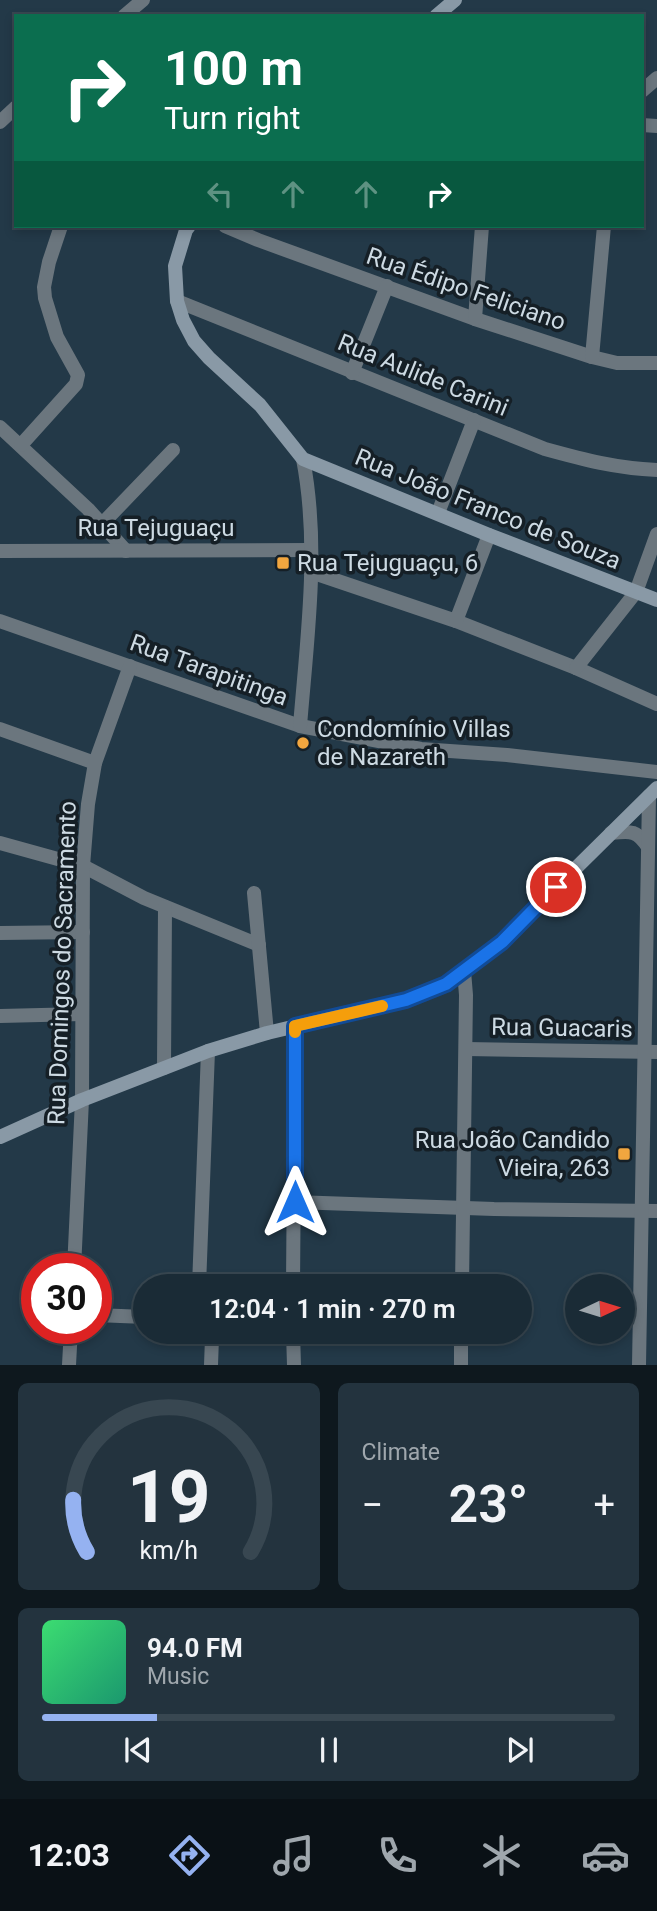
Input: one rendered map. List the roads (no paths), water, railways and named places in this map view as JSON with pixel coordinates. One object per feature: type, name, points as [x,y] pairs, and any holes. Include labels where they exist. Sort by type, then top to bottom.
[{"type":"street","points":[[126,14],[143,0]]},
{"type":"street","points":[[438,14],[455,0]]},
{"type":"street","points":[[0,122],[14,109]]},
{"type":"street","points":[[21,445],[78,379],[76,368],[57,337],[45,298],[44,287],[49,262],[60,228]]},
{"type":"street","points":[[184,228],[175,266],[177,301],[183,320],[194,341],[260,405],[303,459],[311,512],[311,572],[300,726]]},
{"type":"street","name":"Rua Édipo Feliciano","points":[[230,228],[475,319],[592,357],[617,363],[657,363]]},
{"type":"street","points":[[475,319],[482,228]]},
{"type":"street","points":[[592,357],[604,228]]},
{"type":"street","points":[[352,373],[387,286]]},
{"type":"street","name":"Rua Aulide Carini","points":[[177,301],[545,449],[595,463],[657,470]]},
{"type":"street","points":[[438,513],[474,420]]},
{"type":"street","points":[[0,427],[102,524],[126,551]]},
{"type":"street","points":[[102,524],[173,450]]},
{"type":"street","name":"Rua João Franco de Souza","points":[[303,459],[657,600]]},
{"type":"street","points":[[576,668],[636,592],[657,534]]},
{"type":"street","points":[[456,621],[489,535]]},
{"type":"street","name":"Rua Tejuguaçu","points":[[0,551],[311,550]]},
{"type":"street","points":[[311,572],[456,621],[576,668],[657,704]]},
{"type":"street","name":"Rua Tarapitinga","points":[[0,621],[300,726],[421,749],[507,755],[657,772]]},
{"type":"street","name":"Rua Domingos do Sacramento","points":[[75,1253],[82,1100],[83,866],[88,804],[95,763],[130,666]]},
{"type":"street","points":[[0,729],[95,763]]},
{"type":"street","points":[[639,1365],[649,1211],[652,912],[648,847],[653,827],[653,792]]},
{"type":"street","points":[[0,1137],[82,1100],[208,1051],[267,1033],[406,1000],[446,984],[502,942],[653,792]]},
{"type":"street","points":[[611,833],[635,832],[648,847]]},
{"type":"street","points":[[0,843],[83,866],[144,898],[258,945]]},
{"type":"street","points":[[254,893],[267,1033]]},
{"type":"street","points":[[164,1068],[165,907]]},
{"type":"street","points":[[0,933],[83,932]]},
{"type":"street","points":[[462,1274],[466,1049],[464,971]]},
{"type":"street","points":[[0,1016],[82,1014]]},
{"type":"street","points":[[293,1274],[295,1026]]},
{"type":"street","name":"Rua Guacaris","points":[[466,1049],[651,1052]]},
{"type":"street","points":[[199,1274],[208,1051]]},
{"type":"street","points":[[295,1202],[649,1211]]},
{"type":"street","points":[[112,1316],[133,1317]]},
{"type":"street","points":[[69,1365],[70,1344]]},
{"type":"street","points":[[211,1365],[212,1344]]},
{"type":"street","points":[[293,1344],[294,1365]]},
{"type":"street","points":[[461,1344],[461,1365]]},
{"type":"place","name":"Rua Tejuguaçu, 6","points":[[283,563]]},
{"type":"place","name":"Condomínio Villas de Nazareth","points":[[303,743]]},
{"type":"place","name":"Rua João Candido Vieira, 263","points":[[624,1154]]}]
